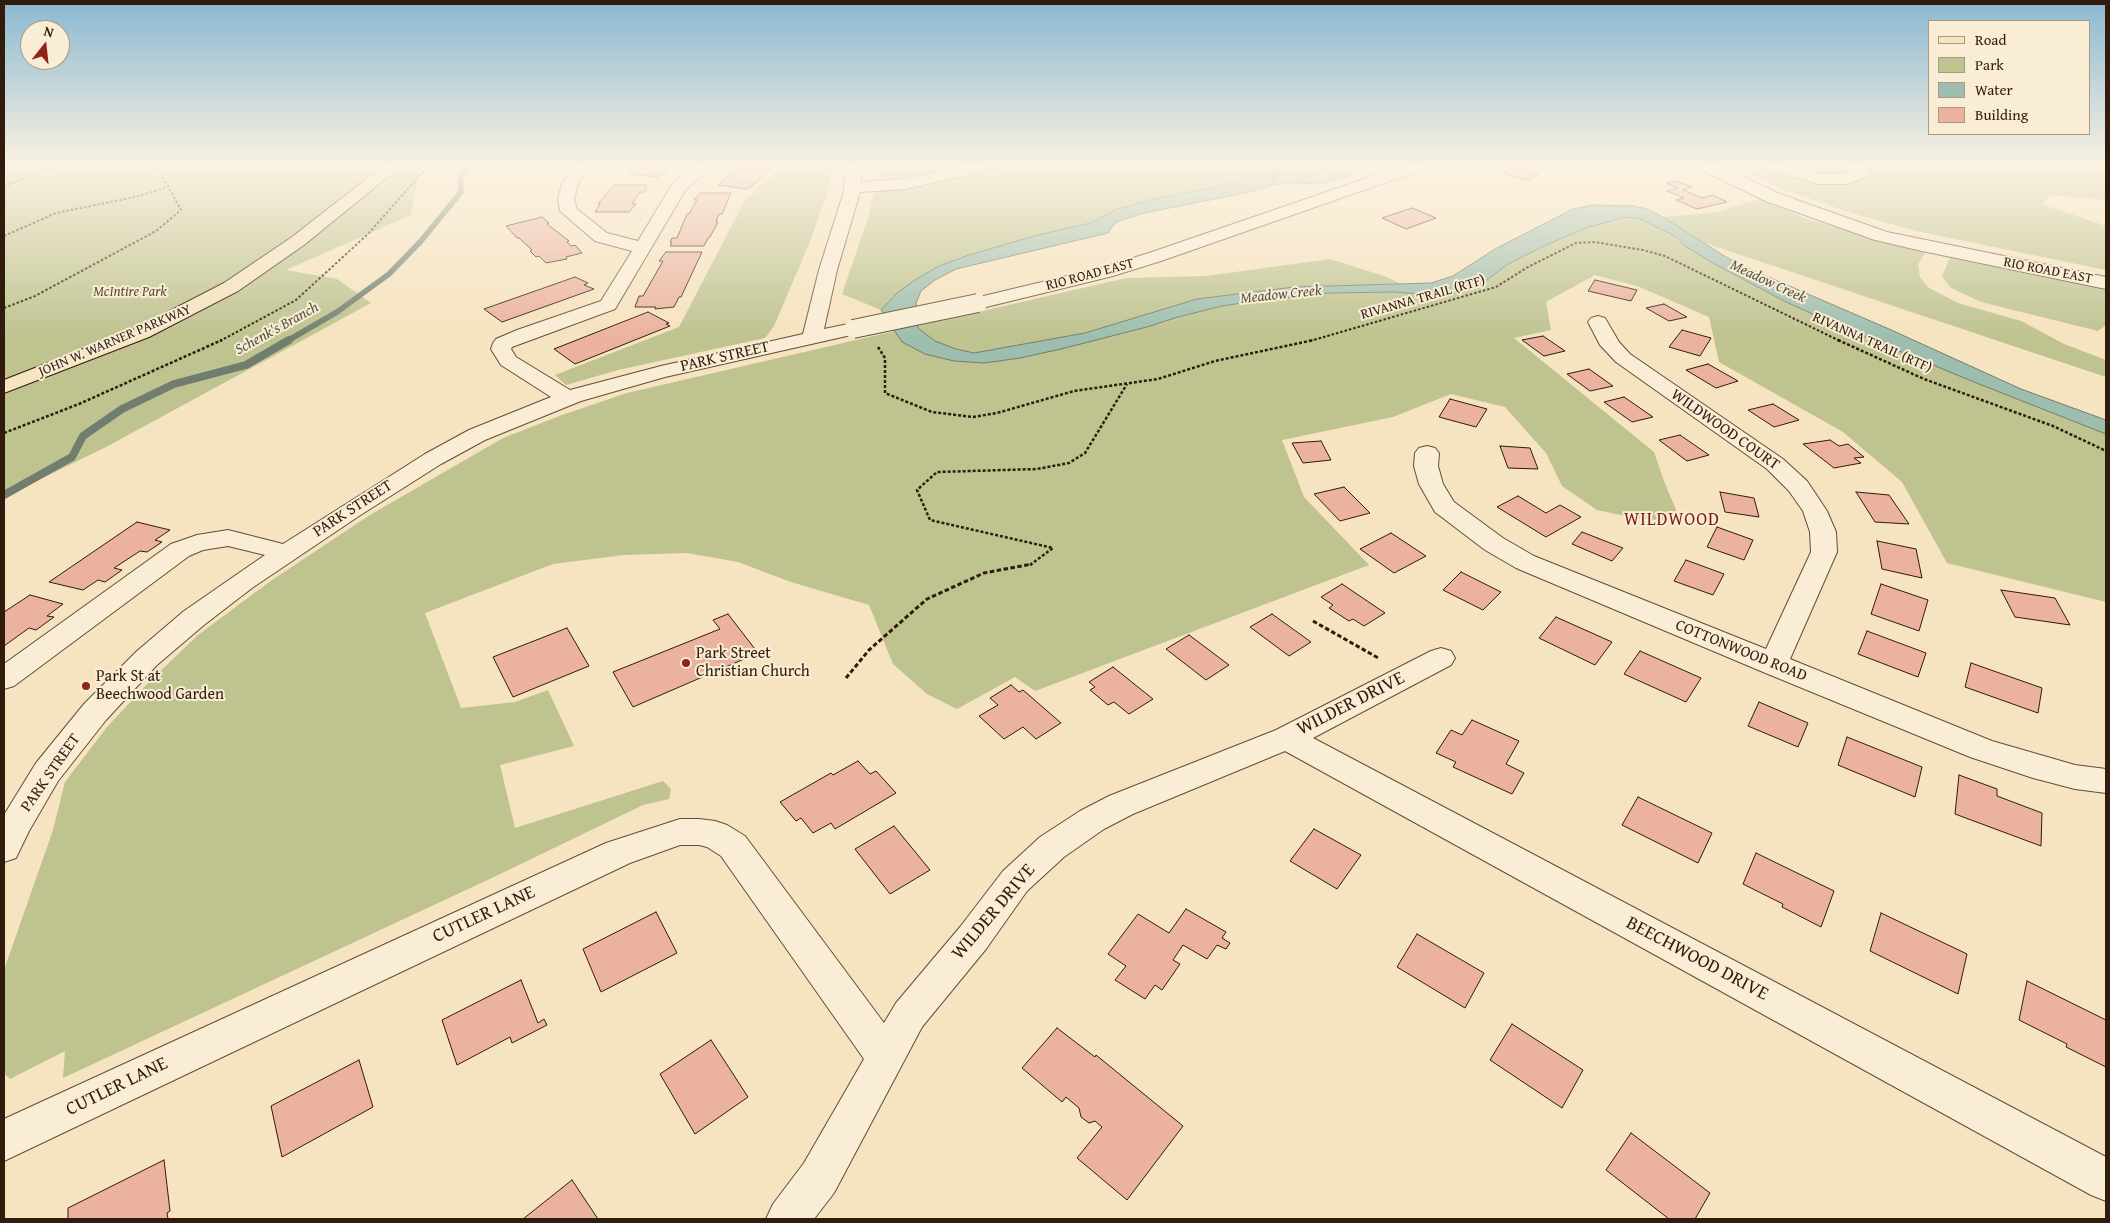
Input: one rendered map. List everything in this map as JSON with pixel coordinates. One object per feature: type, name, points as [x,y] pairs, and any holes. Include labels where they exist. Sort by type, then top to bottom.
[{"type":"main road","name":"JOHN W. WARNER PARKWAY","points":[[4,387],[142,333],[231,287],[298,242],[322,223]]},
{"type":"street","points":[[584,223],[601,237],[618,243],[643,247]]},
{"type":"street","points":[[568,398],[508,361],[501,349],[503,343],[608,305],[657,223]]},
{"type":"street","points":[[812,337],[842,223]]},
{"type":"street","name":"RIO ROAD EAST","points":[[812,337],[978,303],[1106,272],[1252,223]]},
{"type":"street","name":"RIO ROAD EAST","points":[[1845,223],[1882,236],[1922,246],[2106,283]]},
{"type":"street","name":"WILDWOOD COURT","points":[[1598,322],[1610,345],[1623,358],[1775,464],[1798,486],[1815,511],[1823,532],[1824,552],[1773,665]]},
{"type":"street","name":"PARK STREET","points":[[4,848],[15,825],[47,772],[95,712],[147,658],[194,618],[350,510],[433,459],[477,435],[568,398],[624,380],[812,337]]},
{"type":"street","name":"COTTONWOOD ROAD","points":[[1427,453],[1426,466],[1431,484],[1444,507],[1494,544],[1525,562],[1981,749],[2033,766],[2106,781]]},
{"type":"street","points":[[4,679],[180,550],[197,543],[228,538],[287,553]]},
{"type":"street","name":"WILDER DRIVE","points":[[788,1219],[819,1178],[909,1015],[973,938],[1015,881],[1052,847],[1092,820],[1121,805],[1287,738],[1441,658]]},
{"type":"street","name":"BEECHWOOD DRIVE","points":[[1287,738],[2106,1180]]},
{"type":"street","name":"CUTLER LANE","points":[[4,1140],[618,852],[680,832],[699,832],[716,835],[733,846],[857,1015],[885,1057]]},
{"type":"path","points":[[4,236],[33,223]]},
{"type":"path","points":[[4,308],[35,296],[156,231],[165,223]]},
{"type":"path","points":[[4,433],[79,404],[222,340],[296,300],[378,223]]},
{"type":"path","name":"RIVANNA TRAIL (RTF)","points":[[875,343],[884,358],[884,393],[932,412],[973,417],[981,416],[1074,391],[1158,380],[1215,361],[1296,345],[1466,297],[1496,287],[1528,267],[1576,243],[1595,242],[1665,256],[1871,356],[1924,379],[2053,426],[2106,451]]},
{"type":"path","points":[[846,678],[869,650],[928,599],[984,573],[1030,565],[1053,548],[930,520],[917,490],[937,472],[1038,469],[1069,463],[1085,453],[1128,384]]},
{"type":"path","points":[[1313,621],[1390,664],[1405,677]]},
{"type":"green space","name":"McIntire Park","points":[[4,223],[393,223],[286,270],[337,279],[371,303],[106,447],[4,497]]},
{"type":"green space","points":[[733,223],[816,223],[774,326],[765,338],[618,370],[566,385],[555,375],[679,327]]},
{"type":"green space","points":[[866,223],[1091,223],[1038,235],[939,266],[897,293],[881,310],[842,294]]},
{"type":"green space","points":[[1603,223],[1648,223],[1675,236],[1685,246],[1713,263],[1786,302],[1974,382],[2106,434],[2106,602],[1947,563],[1902,482],[1843,432],[1719,362],[1709,317],[1637,286],[1595,275],[1546,302],[1551,330],[1514,338],[1654,452],[1681,522],[1635,518],[1597,510],[1562,486],[1546,453],[1505,407],[1451,394],[1393,417],[1282,440],[1304,497],[1369,565],[1035,691],[1015,677],[957,709],[927,694],[893,664],[869,605],[791,582],[738,562],[687,553],[624,555],[553,564],[425,613],[461,708],[515,702],[548,690],[574,746],[500,765],[515,828],[663,781],[671,789],[669,799],[643,805],[496,876],[63,1078],[65,1051],[10,1079],[4,1073],[4,970],[53,830],[65,782],[107,727],[152,679],[198,635],[272,580],[370,515],[503,438],[627,393],[895,331],[902,342],[954,361],[1102,339],[1222,306],[1255,301],[1329,293],[1394,292],[1432,295],[1458,293],[1479,286],[1508,264],[1586,228]]},
{"type":"green space","points":[[1673,223],[1822,223],[1926,252],[1918,264],[1920,277],[1929,288],[1958,303],[2021,321],[2064,344],[2106,360],[2106,377],[1705,243]]},
{"type":"green space","points":[[1888,223],[2097,223],[2106,226],[2106,270],[1916,231]]},
{"type":"green space","points":[[1950,258],[2106,290],[2106,325],[2098,331],[1981,302],[1951,288],[1942,276]]},
{"type":"green space","points":[[1330,259],[1387,277],[1401,284],[1294,287],[1197,299],[1085,333],[974,353],[935,341],[917,326],[1126,278],[1206,276]]},
{"type":"water","name":"Meadow Creek","points":[[1091,223],[1115,223],[1108,233],[956,269],[935,280],[921,291],[916,303],[918,328],[935,341],[974,353],[1085,333],[1197,299],[1294,287],[1431,283],[1453,276],[1495,249],[1546,223],[1603,223],[1586,228],[1544,246],[1508,264],[1479,286],[1458,293],[1432,295],[1394,292],[1329,293],[1255,301],[1222,306],[1061,349],[1020,358],[984,363],[954,361],[925,354],[902,342],[881,310],[897,293],[939,266],[969,255],[1038,235]]},
{"type":"water","name":"Meadow Creek","points":[[1648,223],[1673,223],[1726,257],[1750,269],[2021,389],[2106,420],[2106,434],[1974,382],[1786,302],[1713,263],[1685,246],[1675,236]]},
{"type":"building","points":[[518,223],[549,223],[547,224],[569,241],[567,242],[571,246],[575,245],[582,253],[566,257],[567,259],[546,263],[539,256],[536,257],[530,251],[532,250],[506,226]]},
{"type":"building","points":[[683,223],[717,223],[704,246],[670,246],[672,238],[677,238]]},
{"type":"building","points":[[1393,223],[1422,223],[1406,229]]},
{"type":"building","points":[[666,252],[702,252],[681,297],[679,297],[674,307],[655,309],[656,307],[635,307],[639,296],[643,296],[663,261],[659,261]]},
{"type":"building","points":[[575,277],[588,283],[584,285],[594,289],[502,322],[484,309]]},
{"type":"building","points":[[1595,280],[1637,290],[1631,301],[1588,291]]},
{"type":"building","points":[[1664,304],[1687,317],[1669,321],[1646,308]]},
{"type":"building","points":[[648,312],[669,323],[666,324],[670,326],[575,364],[554,349]]},
{"type":"building","points":[[1682,330],[1711,338],[1700,356],[1669,347]]},
{"type":"building","points":[[1543,336],[1565,351],[1544,356],[1522,340]]},
{"type":"building","points":[[1708,364],[1738,381],[1716,388],[1686,370]]},
{"type":"building","points":[[1589,369],[1613,386],[1590,391],[1567,374]]},
{"type":"building","points":[[1624,397],[1653,417],[1632,422],[1604,402]]},
{"type":"building","points":[[1450,399],[1487,409],[1476,427],[1439,417]]},
{"type":"building","points":[[1773,404],[1799,420],[1774,427],[1748,410]]},
{"type":"building","points":[[1680,435],[1709,455],[1687,461],[1659,440]]},
{"type":"building","points":[[1830,440],[1839,446],[1848,444],[1864,457],[1854,458],[1861,463],[1834,468],[1803,444]]},
{"type":"building","points":[[1321,441],[1331,460],[1303,463],[1292,443]]},
{"type":"building","points":[[1500,446],[1530,448],[1538,469],[1508,468]]},
{"type":"building","points":[[1344,487],[1370,513],[1340,521],[1314,494]]},
{"type":"building","points":[[1720,492],[1754,498],[1759,517],[1725,512]]},
{"type":"building","points":[[1856,492],[1889,495],[1909,524],[1875,522]]},
{"type":"building","points":[[1518,496],[1546,513],[1560,505],[1581,517],[1546,537],[1497,507]]},
{"type":"building","points":[[137,522],[170,530],[155,540],[162,542],[147,552],[140,551],[114,568],[122,570],[105,582],[98,580],[83,590],[49,582]]},
{"type":"building","points":[[1717,527],[1753,540],[1744,560],[1707,547]]},
{"type":"building","points":[[1582,532],[1623,548],[1612,561],[1572,544]]},
{"type":"building","points":[[1391,533],[1426,556],[1394,573],[1360,549]]},
{"type":"building","points":[[1877,541],[1916,549],[1922,578],[1882,569]]},
{"type":"building","points":[[1686,560],[1724,574],[1713,595],[1674,581]]},
{"type":"building","points":[[1461,572],[1501,592],[1483,610],[1443,590]]},
{"type":"building","points":[[1342,584],[1385,613],[1364,626],[1353,619],[1349,621],[1329,608],[1333,605],[1321,597]]},
{"type":"building","points":[[1881,584],[1928,600],[1919,631],[1871,614]]},
{"type":"building","points":[[2001,590],[2055,598],[2070,625],[2015,617]]},
{"type":"building","points":[[30,595],[63,604],[47,616],[54,617],[36,630],[29,628],[4,646],[4,612]]},
{"type":"building","name":"Park Street Christian Church","points":[[728,614],[758,653],[633,707],[613,672],[720,629],[713,620]]},
{"type":"building","points":[[1272,614],[1311,642],[1289,656],[1250,627]]},
{"type":"building","points":[[1556,617],[1612,642],[1595,665],[1539,638]]},
{"type":"building","points":[[567,628],[589,666],[513,697],[493,657]]},
{"type":"building","points":[[1867,631],[1926,653],[1918,677],[1858,654]]},
{"type":"building","points":[[1189,635],[1229,665],[1206,680],[1166,649]]},
{"type":"building","points":[[1640,651],[1701,678],[1686,702],[1624,674]]},
{"type":"building","points":[[1971,663],[2042,688],[2038,713],[1965,687]]},
{"type":"building","points":[[1113,667],[1153,699],[1129,714],[1114,702],[1108,705],[1090,690],[1095,687],[1089,682]]},
{"type":"building","points":[[1011,685],[1019,692],[1023,690],[1061,723],[1036,739],[1023,727],[1004,739],[979,716],[998,705],[990,698]]},
{"type":"building","points":[[1759,702],[1808,723],[1798,747],[1748,726]]},
{"type":"building","points":[[1472,720],[1519,741],[1506,764],[1524,773],[1512,794],[1453,767],[1456,762],[1436,753],[1451,730],[1462,735]]},
{"type":"building","points":[[1847,737],[1922,767],[1915,797],[1838,765]]},
{"type":"building","points":[[858,761],[870,774],[876,771],[896,793],[835,829],[831,823],[813,833],[801,818],[796,821],[780,802],[831,773],[833,775]]},
{"type":"building","points":[[1959,775],[1997,789],[1997,796],[2042,813],[2041,846],[1955,814]]},
{"type":"building","points":[[1638,797],[1712,833],[1698,863],[1622,825]]},
{"type":"building","points":[[894,826],[930,870],[890,894],[855,849]]},
{"type":"building","points":[[1314,829],[1361,855],[1337,889],[1290,861]]},
{"type":"building","points":[[1756,853],[1834,891],[1821,927],[1782,907],[1783,904],[1743,884]]},
{"type":"building","points":[[1186,909],[1226,932],[1222,938],[1230,943],[1226,949],[1217,945],[1207,959],[1183,945],[1173,960],[1180,964],[1162,990],[1155,985],[1145,999],[1115,980],[1126,966],[1108,954],[1138,914],[1169,933]]},
{"type":"building","points":[[656,912],[677,953],[601,992],[583,949]]},
{"type":"building","points":[[1881,913],[1967,954],[1958,994],[1870,951]]},
{"type":"building","points":[[1417,934],[1484,973],[1465,1008],[1397,967]]},
{"type":"building","points":[[521,980],[538,1023],[544,1019],[547,1025],[512,1043],[510,1037],[457,1065],[442,1020]]},
{"type":"building","points":[[2027,981],[2106,1020],[2106,1067],[2066,1047],[2067,1044],[2019,1020]]},
{"type":"building","points":[[1512,1024],[1583,1070],[1562,1108],[1490,1060]]},
{"type":"building","points":[[1057,1028],[1095,1057],[1096,1055],[1183,1126],[1127,1200],[1077,1158],[1102,1127],[1095,1121],[1089,1123],[1081,1117],[1079,1108],[1066,1097],[1062,1102],[1022,1068]]},
{"type":"building","points":[[711,1040],[748,1097],[695,1134],[660,1074]]},
{"type":"building","points":[[359,1060],[373,1107],[282,1157],[271,1106]]},
{"type":"building","points":[[1631,1133],[1710,1193],[1695,1219],[1669,1219],[1606,1170]]},
{"type":"building","points":[[164,1160],[170,1211],[167,1213],[168,1219],[68,1219],[68,1208]]},
{"type":"building","points":[[572,1180],[598,1219],[523,1219]]},
{"type":"waterway","name":"Schenk's Branch","points":[[287,341],[337,312],[389,274],[436,223]]},
{"type":"waterway","name":"Schenk's Branch","points":[[4,495],[72,457],[83,436],[122,409],[174,384],[246,365],[289,340]]},
{"type":"place","name":"Park Street Christian Church","points":[[686,663]]},
{"type":"place","name":"Park St at Beechwood Garden","points":[[86,686]]},
{"type":"district","name":"WILDWOOD","points":[[1672,520]]}]
